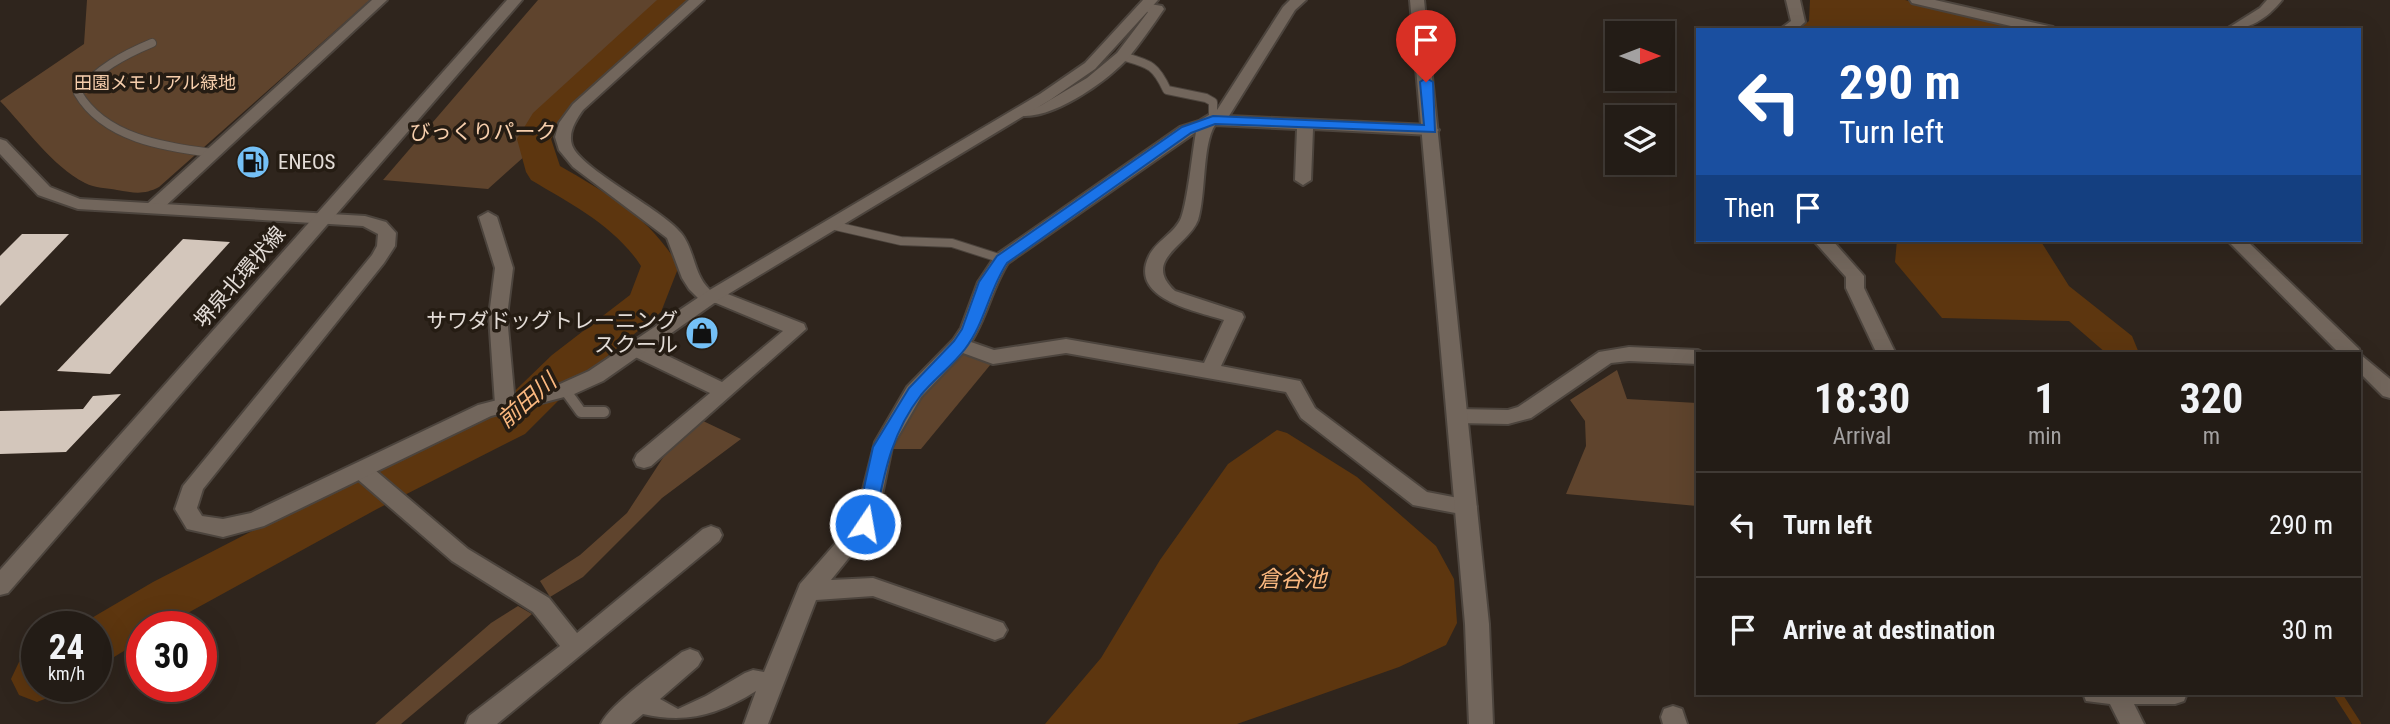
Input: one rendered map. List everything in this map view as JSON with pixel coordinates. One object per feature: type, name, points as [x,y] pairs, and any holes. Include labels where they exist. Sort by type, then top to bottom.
[{"type":"street","points":[[152,209],[380,0]]},
{"type":"street","name":"堺泉北環状線","points":[[0,586],[515,0]]},
{"type":"street","points":[[644,460],[797,329],[696,290],[682,248],[674,235],[566,154],[563,139],[566,122],[578,107],[697,0]]},
{"type":"street","points":[[756,724],[808,591],[865,524],[881,447],[915,392],[960,345],[970,329],[987,282],[1002,259],[1186,130],[1209,122],[1223,113],[1290,7],[1298,0]]},
{"type":"street","points":[[1417,0],[1477,624],[1481,724]]},
{"type":"street","points":[[1789,28],[1798,22],[1793,0]]},
{"type":"street","points":[[1917,0],[2039,28]]},
{"type":"street","points":[[2235,28],[2265,11],[2275,0]]},
{"type":"street","points":[[0,144],[44,191],[78,204],[366,220],[380,226],[387,233],[386,246],[379,259],[194,486],[186,509],[195,523],[223,528],[256,520],[485,410],[561,391],[596,376],[712,297],[1022,112],[1090,66],[1148,3],[1157,9],[1122,56],[1091,81],[1044,110],[1022,112]]},
{"type":"street","points":[[1209,122],[1431,130]]},
{"type":"street","points":[[1209,122],[1189,221],[1157,257],[1155,272],[1159,286],[1169,295],[1235,317],[1210,370]]},
{"type":"street","points":[[1303,180],[1305,124]]},
{"type":"street","points":[[488,217],[504,268],[498,316],[509,402]]},
{"type":"street","points":[[1824,242],[1855,276],[1855,288],[1886,352]]},
{"type":"street","points":[[2238,242],[2350,352]]},
{"type":"street","points":[[960,345],[993,357],[1066,346],[1293,386],[1308,413],[1421,499],[1466,507]]},
{"type":"street","points":[[636,349],[724,391]]},
{"type":"street","points":[[1457,416],[1508,417],[1524,413],[1606,357],[1629,354],[1696,357]]},
{"type":"street","points":[[2361,363],[2390,391]]},
{"type":"street","points":[[362,471],[460,555],[541,605],[575,648]]},
{"type":"street","points":[[478,724],[711,536]]},
{"type":"street","points":[[808,591],[873,587],[995,630]]},
{"type":"street","points":[[613,724],[690,659]]},
{"type":"street","points":[[641,700],[677,722],[715,704],[752,680],[771,684]]},
{"type":"street","points":[[2118,695],[2132,724]]},
{"type":"lane","points":[[152,43],[133,50],[90,77],[78,93],[82,105],[105,122],[139,137],[177,149],[212,153]]},
{"type":"lane","points":[[1122,56],[1150,64],[1158,71],[1167,90],[1206,98],[1213,102],[1209,122]]},
{"type":"lane","points":[[831,225],[901,240],[953,243],[1002,259]]},
{"type":"lane","points":[[561,391],[581,412],[604,412]]},
{"type":"green space","name":"田園メモリアル緑地","points":[[87,0],[370,0],[159,187],[139,193],[85,183],[50,157],[0,101],[84,44]]},
{"type":"green space","name":"びっくりパーク","points":[[538,0],[668,0],[543,114],[529,135],[526,155],[488,189],[383,180]]},
{"type":"green space","points":[[960,353],[991,364],[921,449],[893,449],[909,414]]},
{"type":"green space","points":[[1617,370],[1627,399],[1696,403],[1696,506],[1566,494],[1586,446],[1585,421],[1570,400]]},
{"type":"green space","points":[[701,420],[741,439],[662,498],[583,577],[550,597],[540,581],[580,555],[627,513],[670,447]]},
{"type":"green space","points":[[518,606],[532,614],[401,724],[375,724],[491,623]]},
{"type":"water","points":[[1810,0],[1905,0],[2013,28],[1800,28],[1809,21]]},
{"type":"water","points":[[1897,242],[2041,242],[2069,286],[2132,336],[2139,352],[2105,352],[2069,321],[1942,318],[1895,262]]},
{"type":"water","name":"倉谷池","points":[[1277,430],[1287,433],[1357,477],[1436,546],[1454,579],[1457,623],[1446,645],[1399,667],[1237,724],[1045,724],[1101,658],[1160,560],[1228,464]]},
{"type":"building","points":[[22,234],[69,234],[0,306],[0,256]]},
{"type":"building","points":[[183,239],[230,242],[110,374],[57,371]]},
{"type":"building","points":[[121,394],[66,452],[0,454],[0,411],[83,409],[93,396]]},
{"type":"waterway","name":"前田川","points":[[112,632],[170,597],[361,496],[509,423],[567,366],[647,302],[660,266],[649,250],[624,223],[594,201],[544,172],[534,139],[545,120],[675,0]]},
{"type":"waterway","points":[[2338,695],[2357,724]]},
{"type":"place","name":"ENEOS","points":[[253,162]]},
{"type":"place","name":"サワダドッグトレーニング スクール","points":[[702,333]]},
{"type":"route","points":[[865,524],[881,447],[915,392],[960,345],[970,329],[987,282],[1002,259],[1186,130],[1213,120],[1431,130],[1426,82]]}]
